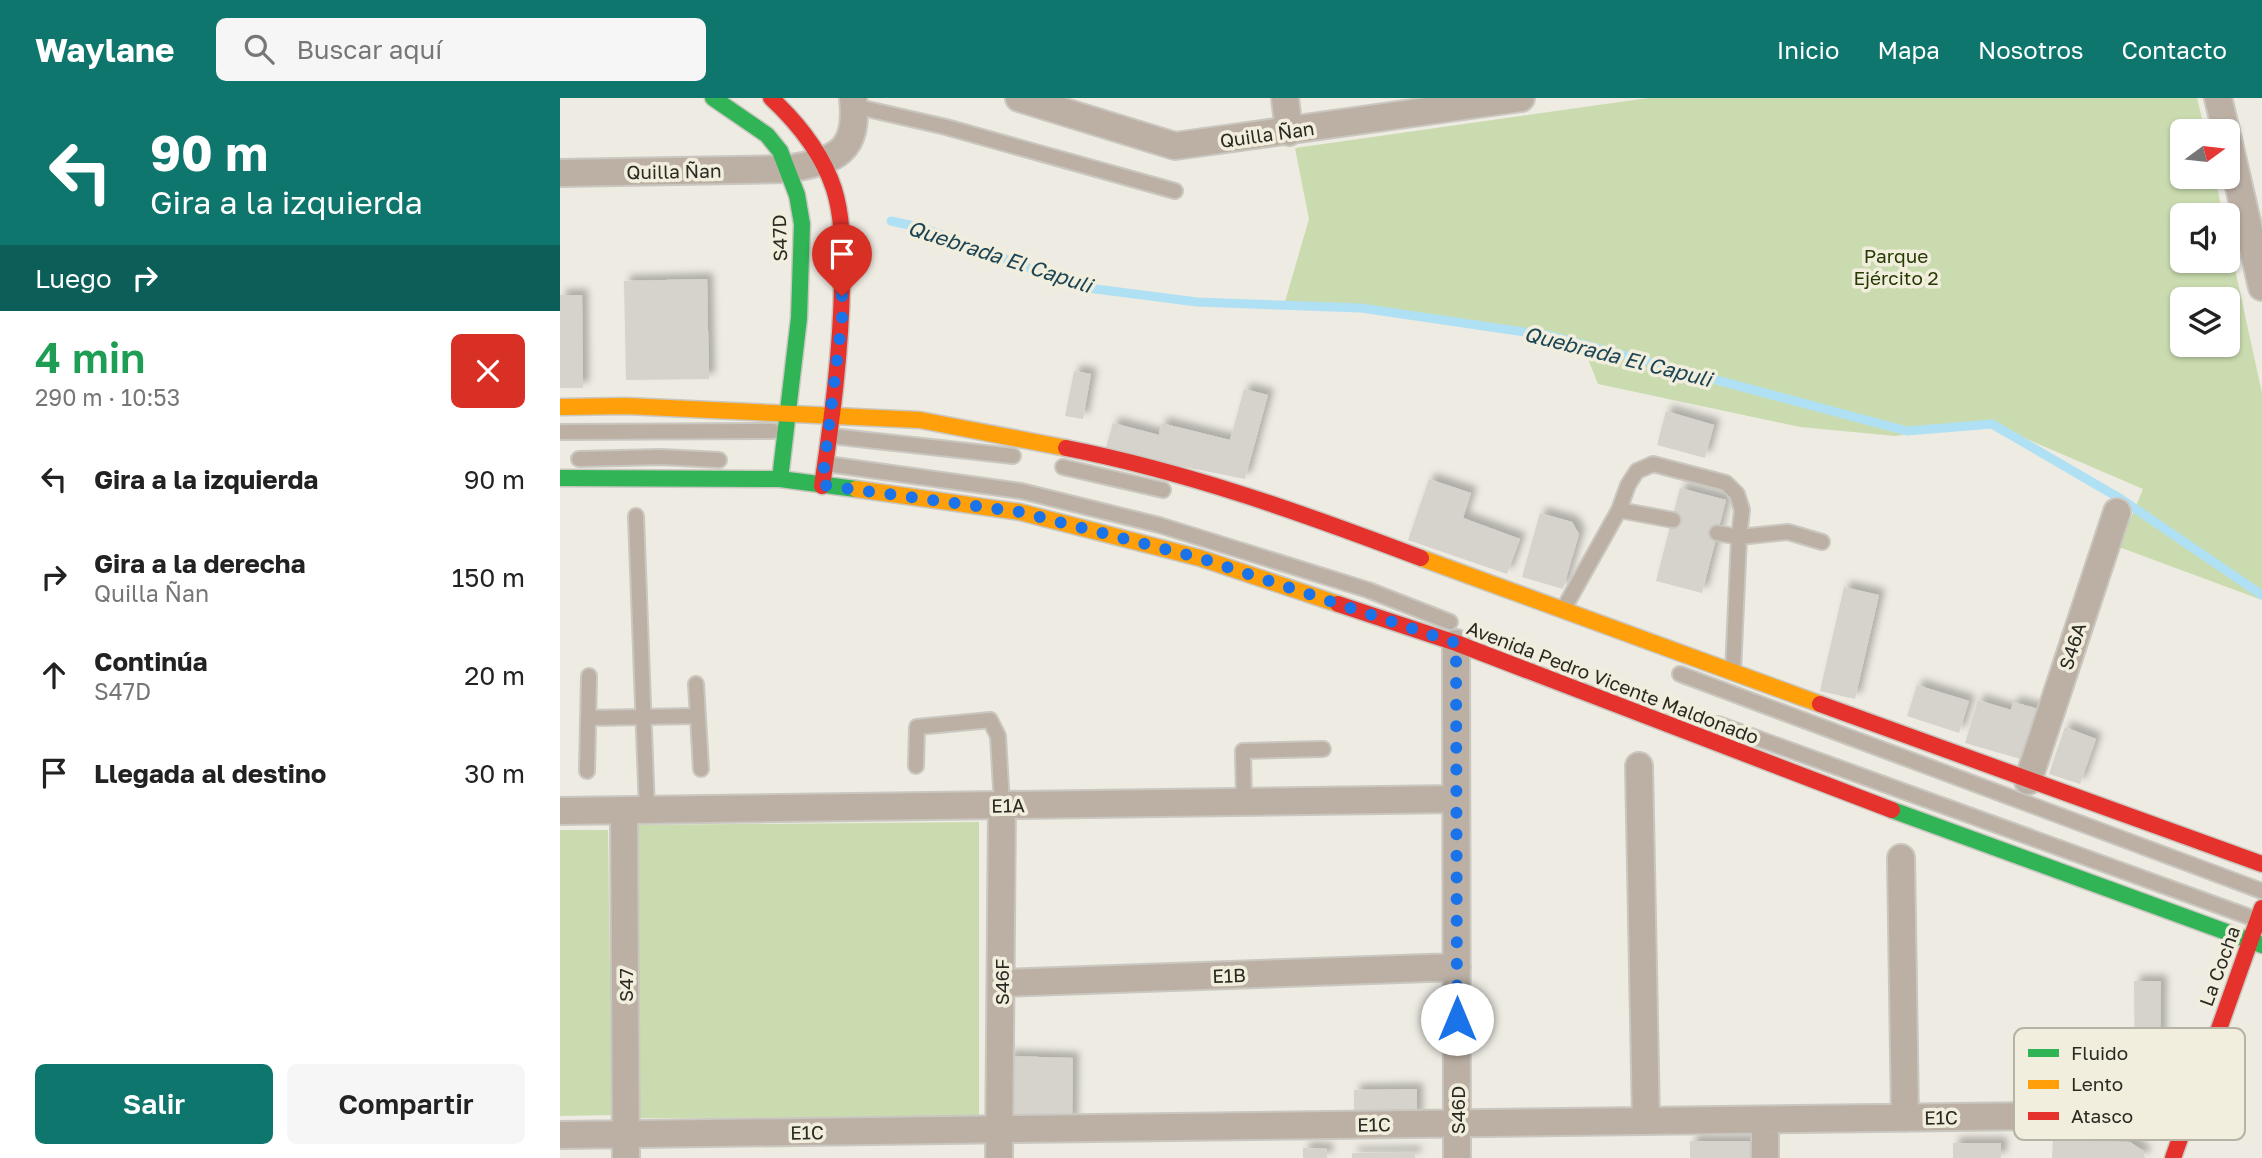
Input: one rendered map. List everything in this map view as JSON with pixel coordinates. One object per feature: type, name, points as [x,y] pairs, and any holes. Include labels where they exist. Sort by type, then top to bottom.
[{"type":"main road","name":"S47D","points":[[713,98],[767,135],[780,151],[797,195],[802,223],[799,318],[789,412]]},
{"type":"main road","points":[[771,98],[804,129],[823,162],[835,192],[843,227],[842,318],[831,414],[808,433],[795,466]]},
{"type":"main road","points":[[560,407],[626,406],[920,420],[1131,461],[1305,514],[1562,611],[2262,864]]},
{"type":"main road","points":[[789,412],[808,433]]},
{"type":"main road","points":[[795,466],[808,433]]},
{"type":"main road","points":[[795,466],[822,485]]},
{"type":"main road","name":"Avenida Pedro Vicente Maldonado","points":[[560,478],[795,466],[822,485],[1033,515],[1200,558],[1457,634],[1828,787],[2256,943]]},
{"type":"main road","name":"La Cocha","points":[[2222,1028],[2256,943],[2261,916]]},
{"type":"main road","name":"La Cocha","points":[[2173,1158],[2179,1140]]},
{"type":"street","name":"Quilla Ñan","points":[[1019,98],[1074,108],[1175,146],[1510,99]]},
{"type":"street","points":[[1285,98],[1289,132]]},
{"type":"street","points":[[2218,98],[2223,119]]},
{"type":"street","points":[[788,169],[823,162],[847,146],[854,127],[853,102]]},
{"type":"street","name":"Quilla Ñan","points":[[560,173],[788,169]]},
{"type":"street","points":[[2239,189],[2262,287]]},
{"type":"street","name":"S46A","points":[[2028,781],[2117,512]]},
{"type":"street","name":"S46D","points":[[1457,634],[1457,1158]]},
{"type":"street","points":[[1639,766],[1646,1121]]},
{"type":"street","name":"E1A","points":[[560,811],[1456,799]]},
{"type":"street","name":"S46F","points":[[999,1158],[1002,805]]},
{"type":"street","name":"S47","points":[[626,1146],[636,811]]},
{"type":"street","points":[[1901,858],[1905,1118]]},
{"type":"street","name":"E1B","points":[[1001,983],[1457,967]]},
{"type":"street","name":"E1C","points":[[560,1135],[626,1146],[999,1129],[2014,1116]]},
{"type":"street","points":[[1765,1120],[1765,1158]]},
{"type":"lane","points":[[853,102],[1175,191]]},
{"type":"lane","points":[[560,432],[808,433],[1039,461],[1178,493]]},
{"type":"lane","points":[[560,460],[661,457],[729,461]]},
{"type":"lane","points":[[1562,611],[1619,510],[1628,485],[1637,471],[1653,464],[1726,483],[1737,494],[1742,510],[1738,537],[1733,673]]},
{"type":"lane","points":[[795,466],[1021,491],[1159,525],[1368,590],[1457,634]]},
{"type":"lane","points":[[1619,510],[1673,520]]},
{"type":"lane","points":[[636,516],[645,718],[636,811]]},
{"type":"lane","points":[[1717,533],[1738,537],[1788,532],[1822,542]]},
{"type":"lane","points":[[1667,669],[2262,891]]},
{"type":"lane","points":[[587,771],[589,676]]},
{"type":"lane","points":[[696,684],[701,769]]},
{"type":"lane","points":[[588,718],[697,716]]},
{"type":"lane","points":[[1699,718],[2261,916]]},
{"type":"lane","points":[[916,766],[917,727],[990,720],[998,736],[1002,805]]},
{"type":"lane","points":[[1244,800],[1243,751],[1323,749]]},
{"type":"green space","name":"Parque Ejército 2","points":[[1648,98],[2197,98],[2202,119],[2170,119],[2170,189],[2218,189],[2220,203],[2170,203],[2170,273],[2236,273],[2239,287],[2170,287],[2170,357],[2240,357],[2240,292],[2262,393],[2262,600],[2119,547],[2143,489],[1992,424],[1895,436],[1800,427],[1598,384],[1582,344],[1361,308],[1284,305],[1309,219],[1295,148]]},
{"type":"green space","points":[[979,822],[979,1117],[635,1118],[634,825]]},
{"type":"green space","points":[[560,830],[608,830],[612,1115],[560,1116]]},
{"type":"building","points":[[707,279],[709,379],[626,380],[624,281]]},
{"type":"building","points":[[560,295],[582,295],[583,388],[560,388]]},
{"type":"building","points":[[1074,371],[1091,374],[1083,419],[1065,416]]},
{"type":"building","points":[[1244,389],[1268,395],[1245,479],[1105,451],[1113,423],[1159,435],[1161,423],[1230,440]]},
{"type":"building","points":[[1666,411],[1714,425],[1705,458],[1657,445]]},
{"type":"building","points":[[1429,479],[1471,493],[1463,518],[1520,539],[1507,574],[1408,540]]},
{"type":"building","points":[[1680,488],[1726,500],[1702,593],[1656,581]]},
{"type":"building","points":[[1540,513],[1572,522],[1579,534],[1563,589],[1522,577]]},
{"type":"building","points":[[1844,587],[1879,595],[1855,699],[1820,691]]},
{"type":"building","points":[[1917,685],[1969,701],[1959,733],[1907,716]]},
{"type":"building","points":[[1978,700],[2011,710],[2013,702],[2046,711],[2031,762],[1965,743]]},
{"type":"building","points":[[2065,727],[2096,739],[2080,784],[2049,774]]},
{"type":"building","points":[[2134,981],[2161,981],[2161,1028],[2134,1028]]},
{"type":"building","points":[[1007,1056],[1073,1058],[1072,1124],[1015,1122],[1005,1113]]},
{"type":"building","points":[[1417,1089],[1417,1119],[1354,1119],[1354,1090]]},
{"type":"building","points":[[2053,1140],[2130,1142],[2143,1151],[2145,1158],[2052,1158]]},
{"type":"building","points":[[1690,1141],[1753,1141],[1753,1158],[1690,1158]]},
{"type":"building","points":[[1953,1143],[2001,1143],[2001,1158],[1953,1158]]},
{"type":"building","points":[[1303,1148],[1327,1149],[1327,1158],[1303,1158]]},
{"type":"building","points":[[1415,1152],[1415,1158],[1352,1158],[1352,1153]]},
{"type":"waterway","name":"Quebrada El Capuli","points":[[891,221],[923,228],[1080,287],[1197,302],[1361,308],[1552,336],[1907,431],[1992,424],[2121,499],[2262,595]]},
{"type":"traffic: fast","points":[[713,98],[767,135],[780,151],[797,195],[802,224],[799,318],[780,479]]},
{"type":"traffic: fast","points":[[560,478],[780,479],[856,489]]},
{"type":"traffic: fast","points":[[1892,810],[2262,945]]},
{"type":"traffic: slow","points":[[560,407],[626,406],[920,420],[1066,448]]},
{"type":"traffic: slow","points":[[856,489],[1020,512],[1200,558],[1338,604]]},
{"type":"traffic: slow","points":[[1421,558],[1820,704]]},
{"type":"traffic: jam","points":[[771,98],[791,118],[816,151],[834,189],[839,213],[842,237],[840,335],[822,486]]},
{"type":"traffic: jam","points":[[1066,448],[1201,482],[1421,558]]},
{"type":"traffic: jam","points":[[1338,604],[1456,643],[1892,810]]},
{"type":"traffic: jam","points":[[1820,704],[2262,864]]},
{"type":"traffic: jam","points":[[2219,1028],[2262,908]]},
{"type":"traffic: jam","points":[[2173,1158],[2179,1140]]},
{"type":"route","points":[[842,296],[842,318],[822,485],[1020,512],[1200,558],[1456,643],[1457,1019]]}]
